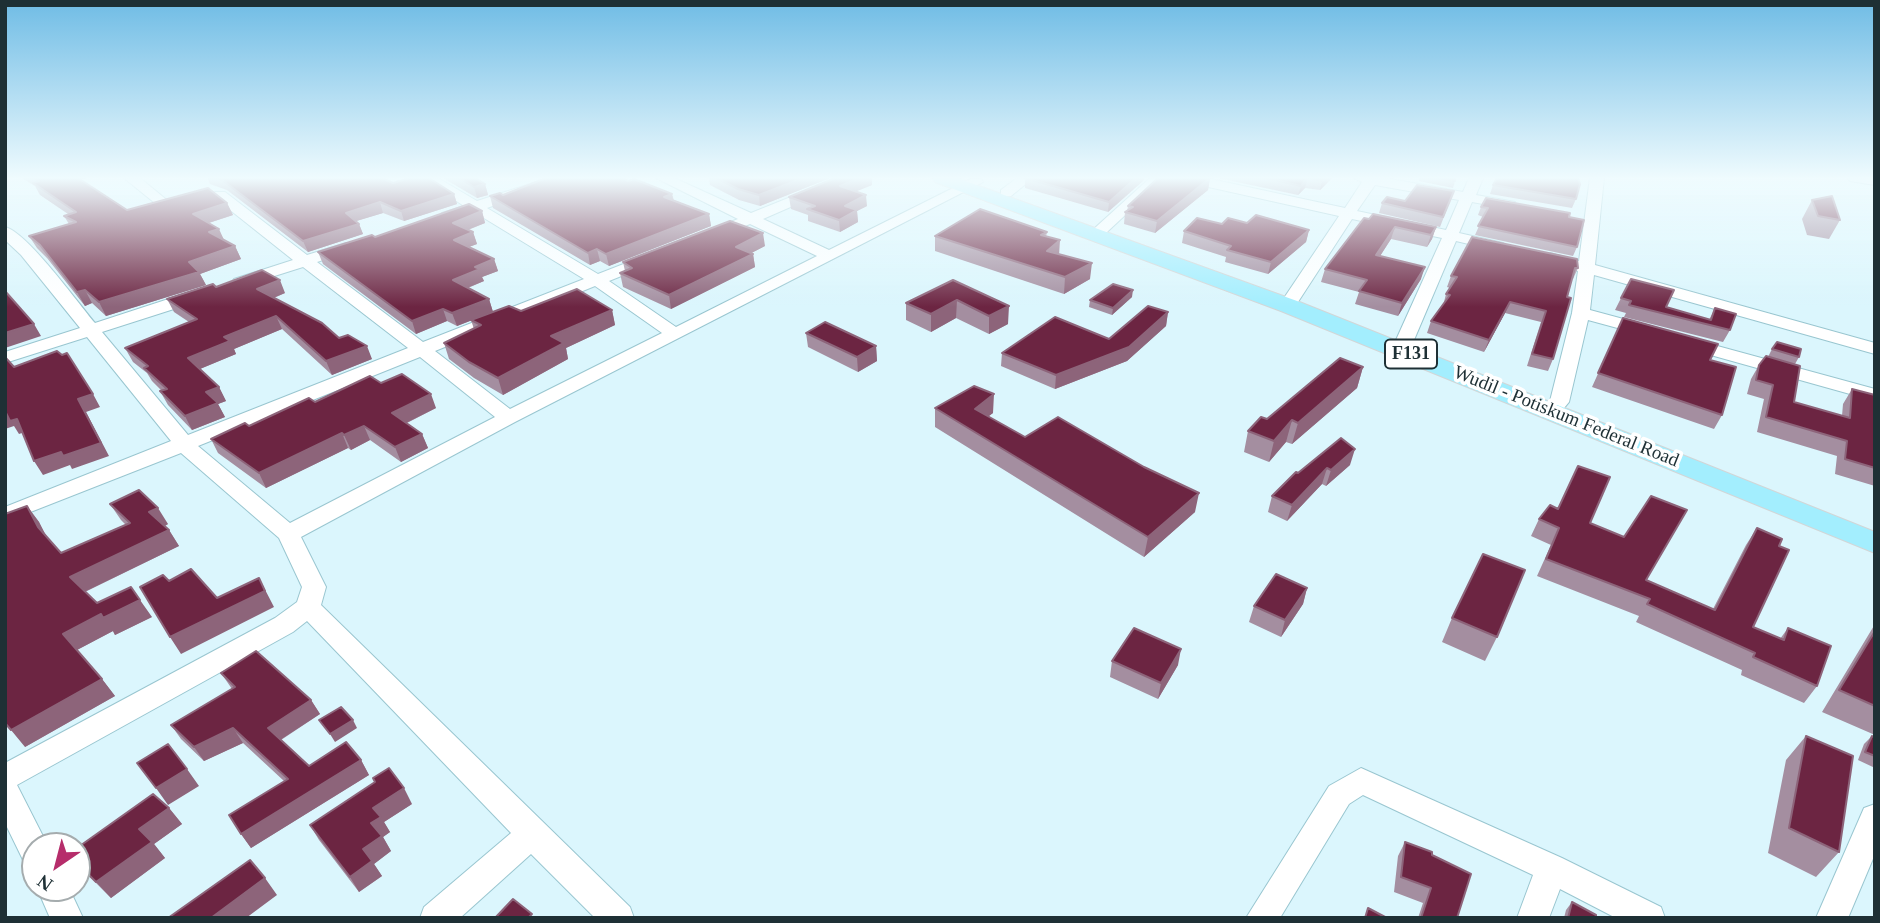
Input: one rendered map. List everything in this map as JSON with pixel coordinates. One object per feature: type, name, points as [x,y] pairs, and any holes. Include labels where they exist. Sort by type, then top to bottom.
[{"type":"main road","name":"Wudil - Potiskum Federal Road","points":[[1068,221],[1875,530]]},
{"type":"main road","name":"Wudil - Potiskum Federal Road","points":[[1081,221],[1405,340],[1875,543]]},
{"type":"street","points":[[252,221],[303,262],[424,349],[508,418]]},
{"type":"street","points":[[502,221],[597,280],[675,334]]},
{"type":"street","points":[[700,239],[744,221]]},
{"type":"street","points":[[758,221],[830,256]]},
{"type":"street","points":[[288,534],[508,418],[897,221]]},
{"type":"street","points":[[1102,229],[1111,221]]},
{"type":"street","points":[[1292,298],[1344,221]]},
{"type":"street","points":[[1386,221],[1586,266],[1875,349]]},
{"type":"street","points":[[1405,340],[1457,221]]},
{"type":"street","points":[[1555,406],[1581,313],[1586,266],[1586,221]]},
{"type":"street","points":[[5,231],[27,252],[185,444],[288,534],[314,587],[308,607],[284,625],[5,777]]},
{"type":"street","points":[[5,358],[366,242]]},
{"type":"street","points":[[5,515],[662,254]]},
{"type":"street","points":[[1581,313],[1875,395]]},
{"type":"street","points":[[308,607],[618,918]]},
{"type":"street","points":[[1262,918],[1339,795],[1361,782],[1551,868],[1648,918]]},
{"type":"street","points":[[5,792],[25,832]]},
{"type":"street","points":[[1832,918],[1875,817]]},
{"type":"street","points":[[436,918],[532,834]]},
{"type":"street","points":[[1533,918],[1551,868]]},
{"type":"street","points":[[59,902],[67,918]]},
{"type":"building","points":[[205,221],[219,229],[209,232],[235,246],[189,262],[199,272],[99,302],[85,290],[77,292],[40,245],[29,236],[76,222]]},
{"type":"building","points":[[277,221],[356,221],[359,224],[303,241]]},
{"type":"building","points":[[420,221],[458,221],[453,223],[473,232],[454,240],[494,259],[475,267],[480,269],[453,280],[489,299],[452,313],[443,309],[412,321],[318,252],[372,235],[375,237]]},
{"type":"building","points":[[533,221],[691,221],[606,254],[597,249],[588,253]]},
{"type":"building","points":[[730,221],[763,233],[736,247],[753,254],[669,295],[620,273],[632,268],[623,262]]},
{"type":"building","points":[[960,221],[1015,221],[1047,232],[1041,235],[1060,240],[1047,251],[1092,263],[1065,277],[935,236]]},
{"type":"building","points":[[1194,221],[1277,221],[1309,230],[1271,262],[1227,250],[1231,246],[1184,231]]},
{"type":"building","points":[[1362,221],[1407,221],[1436,227],[1431,235],[1395,227],[1376,255],[1425,267],[1402,303],[1359,291],[1367,280],[1325,269]]},
{"type":"building","points":[[1481,221],[1584,221],[1577,247],[1478,226]]},
{"type":"building","points":[[1472,237],[1577,259],[1578,268],[1575,268],[1567,297],[1571,298],[1553,359],[1532,354],[1546,311],[1510,302],[1489,340],[1431,321],[1450,295],[1446,294],[1457,277],[1451,276]]},
{"type":"building","points":[[262,270],[280,280],[257,289],[322,323],[339,338],[348,335],[367,346],[326,361],[276,316],[224,337],[230,341],[188,358],[219,387],[206,392],[218,403],[185,416],[160,391],[167,389],[144,368],[148,366],[125,348],[197,319],[167,299],[213,284],[216,287]]},
{"type":"building","points":[[1631,279],[1674,290],[1666,307],[1711,320],[1715,308],[1736,314],[1730,330],[1629,305],[1631,301],[1621,298]]},
{"type":"building","points":[[953,280],[1009,306],[989,316],[957,300],[931,314],[906,303]]},
{"type":"building","points":[[1113,284],[1133,290],[1113,308],[1090,300]]},
{"type":"building","points":[[577,289],[612,310],[551,336],[564,343],[498,378],[469,362],[444,343],[481,325],[471,320],[509,306],[521,311]]},
{"type":"building","points":[[5,291],[34,324],[5,333]]},
{"type":"building","points":[[1148,306],[1168,312],[1129,347],[1056,375],[1002,353],[1055,317],[1109,339]]},
{"type":"building","points":[[1623,318],[1718,344],[1710,360],[1736,367],[1722,415],[1598,373]]},
{"type":"building","points":[[825,322],[876,346],[857,357],[806,333]]},
{"type":"building","points":[[1777,342],[1801,349],[1799,357],[1772,349]]},
{"type":"building","points":[[57,351],[62,355],[67,353],[93,394],[78,399],[101,443],[63,456],[61,452],[34,461],[17,419],[10,421],[5,413],[5,357],[14,367]]},
{"type":"building","points":[[1766,356],[1800,366],[1794,402],[1850,418],[1852,389],[1875,395],[1875,468],[1845,459],[1847,441],[1766,417],[1773,385],[1756,380],[1759,365]]},
{"type":"building","points":[[1340,358],[1363,367],[1298,423],[1292,420],[1274,441],[1248,431],[1261,417],[1267,419]]},
{"type":"building","points":[[402,374],[431,394],[392,413],[422,434],[395,447],[364,426],[344,435],[342,433],[259,473],[211,439],[245,423],[249,426],[309,398],[315,402],[370,376],[381,383]]},
{"type":"building","points":[[974,386],[994,394],[975,409],[1025,437],[1058,417],[1144,467],[1199,493],[1148,537],[935,408]]},
{"type":"building","points":[[1341,438],[1355,449],[1331,470],[1327,468],[1292,505],[1272,496],[1296,472]]},
{"type":"building","points":[[1578,466],[1610,477],[1590,523],[1624,537],[1651,496],[1687,510],[1646,580],[1715,610],[1757,528],[1782,539],[1779,546],[1789,550],[1753,627],[1784,640],[1788,628],[1831,646],[1817,686],[1753,657],[1755,653],[1647,604],[1650,599],[1546,559],[1559,528],[1539,519],[1550,505],[1558,509]]},
{"type":"building","points":[[139,490],[158,508],[149,512],[169,530],[70,577],[97,603],[131,587],[140,600],[103,618],[101,614],[63,634],[102,679],[11,730],[5,723],[5,514],[27,506],[38,527],[61,553],[130,523],[110,504]]},
{"type":"building","points":[[1483,554],[1525,570],[1497,637],[1452,618]]},
{"type":"building","points":[[191,569],[217,598],[259,578],[265,591],[170,637],[140,587],[163,575],[169,581]]},
{"type":"building","points":[[1276,574],[1307,588],[1285,620],[1254,606]]},
{"type":"building","points":[[1134,628],[1181,649],[1161,683],[1112,661]]},
{"type":"building","points":[[1875,631],[1875,706],[1839,690]]},
{"type":"building","points":[[256,651],[311,700],[268,728],[309,766],[346,742],[361,760],[241,834],[229,815],[288,779],[233,728],[194,747],[171,725],[235,687],[221,673]]},
{"type":"building","points":[[341,707],[353,720],[330,734],[319,720]]},
{"type":"building","points":[[1806,736],[1853,756],[1839,852],[1789,828]]},
{"type":"building","points":[[1872,736],[1875,738],[1875,756],[1865,752]]},
{"type":"building","points":[[168,744],[187,769],[156,788],[137,763]]},
{"type":"building","points":[[389,768],[404,788],[373,808],[381,817],[371,823],[382,836],[363,849],[372,861],[350,877],[310,825],[375,782],[373,778]]},
{"type":"building","points":[[153,794],[169,808],[139,829],[152,842],[96,882],[91,877],[91,838]]},
{"type":"building","points":[[1405,842],[1432,852],[1432,855],[1471,874],[1457,918],[1421,918],[1431,888],[1401,877]]},
{"type":"building","points":[[250,860],[265,878],[211,918],[168,918]]},
{"type":"building","points":[[513,899],[532,914],[528,918],[495,918]]},
{"type":"building","points":[[1572,902],[1596,915],[1596,918],[1568,918]]},
{"type":"building","points":[[1368,908],[1387,918],[1365,918]]}]
